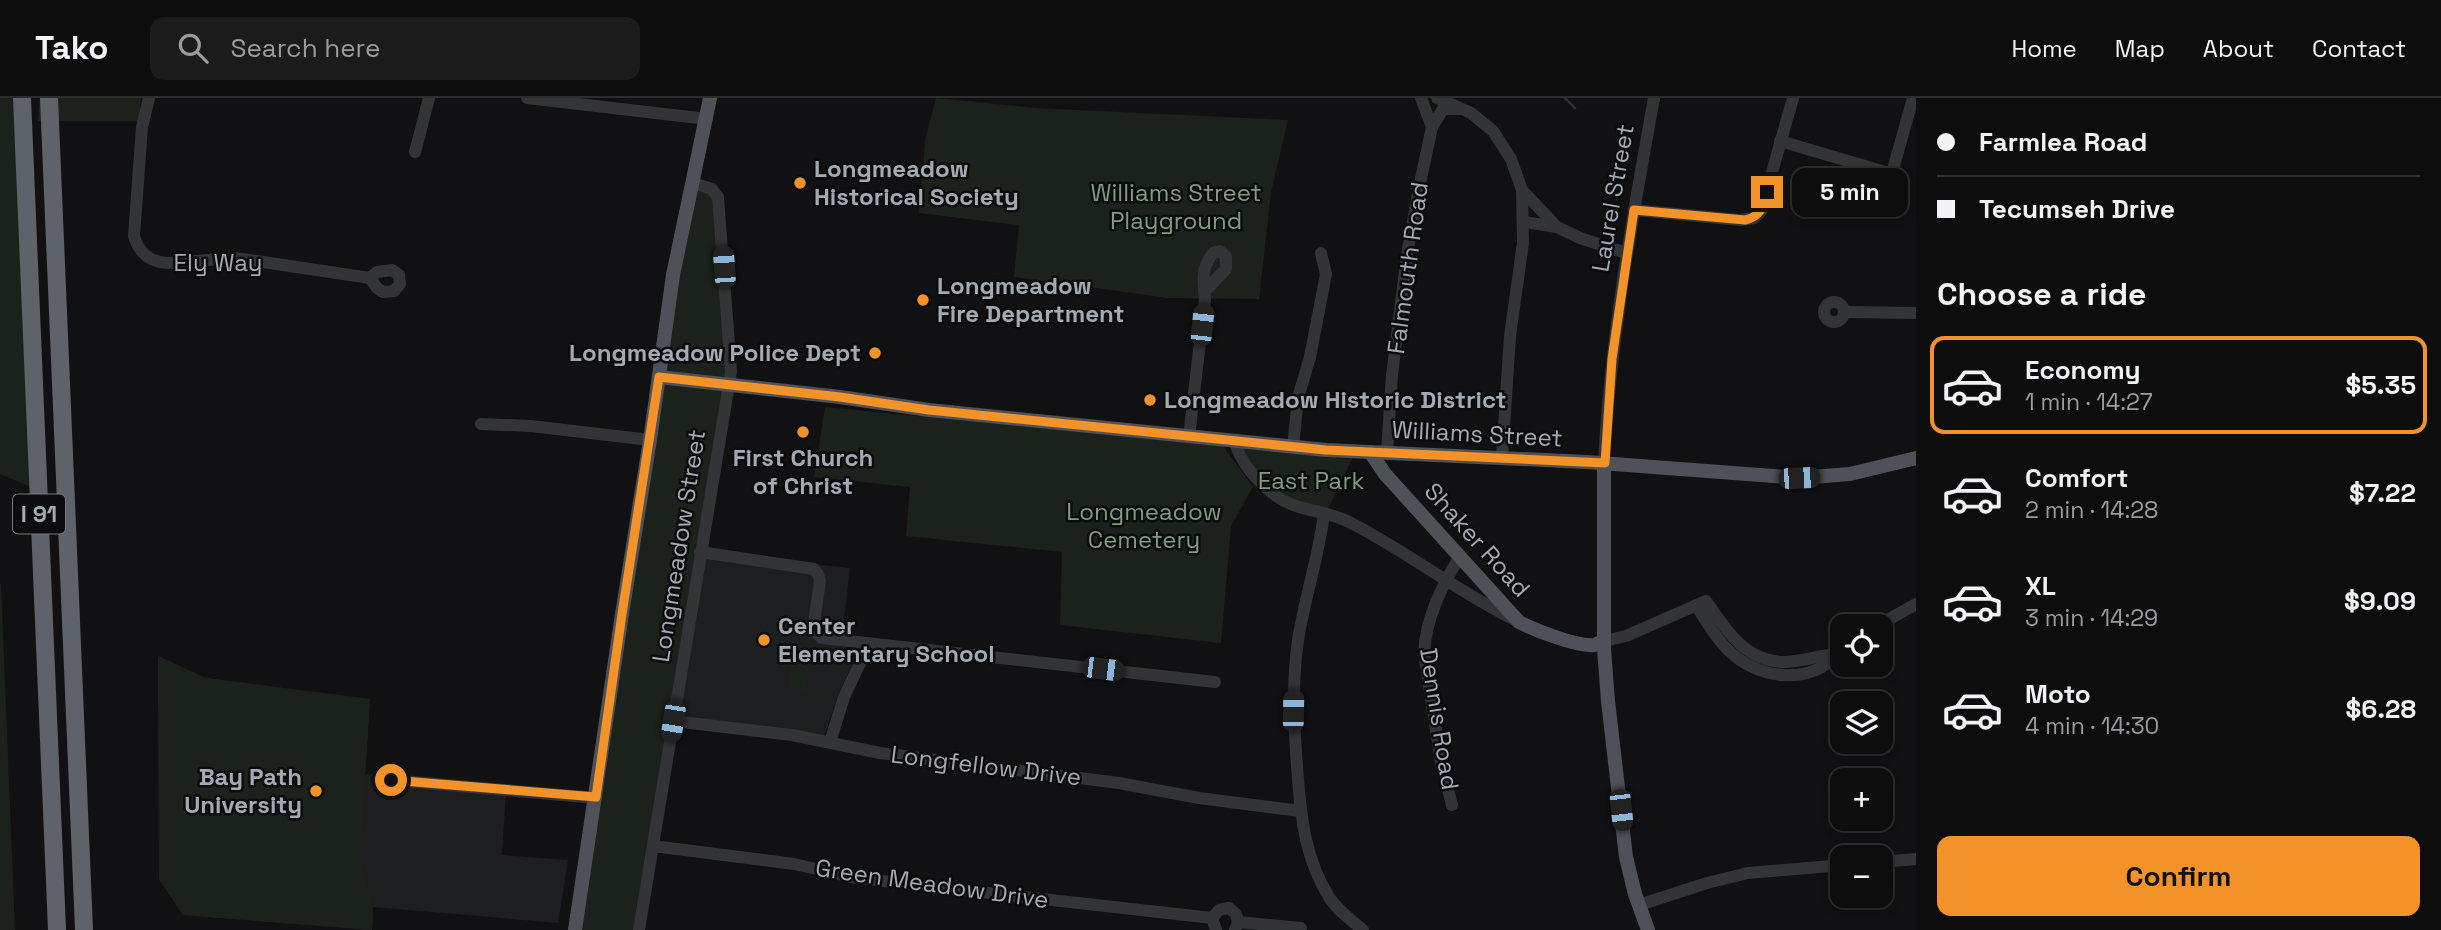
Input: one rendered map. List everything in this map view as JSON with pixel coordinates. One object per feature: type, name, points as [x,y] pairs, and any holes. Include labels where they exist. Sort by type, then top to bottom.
[{"type":"highway","name":"I 91","points":[[22,98],[57,930]]},
{"type":"highway","name":"I 91","points":[[49,98],[84,930]]},
{"type":"main road","name":"Longmeadow Street","points":[[575,930],[673,275],[710,98]]},
{"type":"main road","name":"Williams Street","points":[[659,377],[929,410],[1293,447],[1370,452],[1605,463],[1799,478],[1859,472],[1916,458]]},
{"type":"main road","name":"Shaker Road","points":[[1370,452],[1385,474],[1519,622],[1549,635],[1586,644],[1594,645],[1604,641]]},
{"type":"main road","name":"Laurel Street","points":[[1604,641],[1605,463]]},
{"type":"main road","points":[[1604,641],[1608,701],[1626,857],[1648,930]]},
{"type":"street","name":"Ely Way","points":[[149,98],[142,127],[134,236],[136,245],[146,257],[168,264],[223,258],[250,259],[370,278]]},
{"type":"street","points":[[415,152],[429,98]]},
{"type":"street","points":[[527,98],[707,119]]},
{"type":"street","points":[[1421,98],[1432,127]]},
{"type":"street","points":[[1437,98],[1468,111],[1486,124],[1500,140],[1514,166],[1522,190],[1524,222],[1509,348],[1502,458]]},
{"type":"street","name":"Laurel Street","points":[[1605,463],[1612,359],[1626,253],[1654,98]]},
{"type":"street","points":[[1634,210],[1740,220],[1757,216],[1767,192],[1793,98]]},
{"type":"street","points":[[1885,198],[1913,98]]},
{"type":"street","points":[[1432,127],[1443,110],[1455,108],[1468,111]]},
{"type":"street","name":"Falmouth Road","points":[[1387,453],[1392,375],[1406,268],[1432,127]]},
{"type":"street","points":[[1780,141],[1892,174]]},
{"type":"street","name":"Longmeadow Street","points":[[639,930],[729,385],[731,356],[718,197],[712,189],[693,183]]},
{"type":"street","points":[[1522,190],[1557,227]]},
{"type":"street","points":[[1524,222],[1557,227],[1580,238],[1626,253]]},
{"type":"street","points":[[1293,447],[1298,398],[1310,357],[1326,274],[1321,253]]},
{"type":"street","points":[[1189,436],[1204,292]]},
{"type":"street","points":[[1845,312],[1916,313]]},
{"type":"street","points":[[481,425],[531,426],[650,440]]},
{"type":"street","points":[[1235,441],[1238,453],[1275,495],[1289,503],[1354,524],[1519,622]]},
{"type":"street","points":[[1324,514],[1301,621],[1295,667],[1293,727],[1300,811],[1307,847],[1328,896],[1363,930]]},
{"type":"street","points":[[700,552],[808,567],[817,572],[820,588],[814,622],[815,633],[827,639],[1215,682]]},
{"type":"street","name":"Dennis Road","points":[[1452,805],[1441,762],[1424,653],[1429,623],[1446,579],[1460,556]]},
{"type":"street","points":[[1893,617],[1916,604]]},
{"type":"street","points":[[1604,641],[1626,636],[1696,605],[1727,650],[1740,662],[1752,668],[1782,675],[1797,675],[1822,667],[1830,660]]},
{"type":"street","points":[[830,742],[844,697],[869,643]]},
{"type":"street","name":"Longfellow Drive","points":[[673,721],[756,730],[880,753],[1119,783],[1199,798],[1300,811]]},
{"type":"street","points":[[391,780],[596,797]]},
{"type":"street","name":"Green Meadow Drive","points":[[653,846],[794,864],[856,878],[1214,924],[1219,910],[1229,908],[1234,912],[1237,926],[1301,928]]},
{"type":"street","points":[[1893,861],[1916,859]]},
{"type":"street","points":[[1639,905],[1748,873],[1830,866]]},
{"type":"shaded area","name":"Center Elementary School","points":[[700,552],[850,568],[841,645],[853,650],[855,658],[837,697],[825,734],[822,736],[673,721]]},
{"type":"shaded area","name":"Bay Path University","points":[[158,656],[206,678],[370,699],[365,774],[443,780],[506,793],[502,855],[568,860],[558,923],[373,907],[372,930],[183,915],[159,879]]},
{"type":"green space","points":[[0,98],[27,98],[43,492],[0,474]]},
{"type":"green space","points":[[40,98],[141,98],[139,121],[38,121]]},
{"type":"green space","name":"Williams Street Playground","points":[[936,98],[1035,108],[1288,120],[1271,192],[1259,299],[1168,298],[1014,277],[1019,225],[919,213],[925,140]]},
{"type":"green space","points":[[693,183],[712,189],[731,356],[639,930],[575,930]]},
{"type":"green space","name":"Longmeadow Cemetery","points":[[825,407],[1223,446],[1253,487],[1231,526],[1221,643],[1060,625],[1062,552],[906,536],[910,487],[814,477]]},
{"type":"green space","name":"East Park","points":[[1243,448],[1352,459],[1327,511],[1276,493],[1241,453]]},
{"type":"green space","points":[[1,584],[15,930],[0,930]]},
{"type":"green space","points":[[792,652],[800,653],[809,665],[807,692],[788,689]]},
{"type":"green space","name":"Bay Path University","points":[[158,656],[206,678],[370,699],[360,860],[373,907],[372,930],[183,915],[159,879]]},
{"type":"waterway","points":[[1565,98],[1575,108]]},
{"type":"place","name":"Longmeadow Historical Society","points":[[800,183]]},
{"type":"place","name":"Longmeadow Fire Department","points":[[923,300]]},
{"type":"place","name":"Longmeadow Police Dept","points":[[875,353]]},
{"type":"place","name":"Longmeadow Historic District","points":[[1150,400]]},
{"type":"place","name":"First Church of Christ","points":[[803,432]]},
{"type":"place","name":"Center Elementary School","points":[[764,640]]},
{"type":"place","name":"Bay Path University","points":[[316,791]]},
{"type":"route","points":[[391,780],[596,797],[659,377],[840,397],[929,410],[1326,450],[1605,463],[1612,359],[1634,210],[1745,220],[1754,218],[1759,213],[1767,192]]}]
